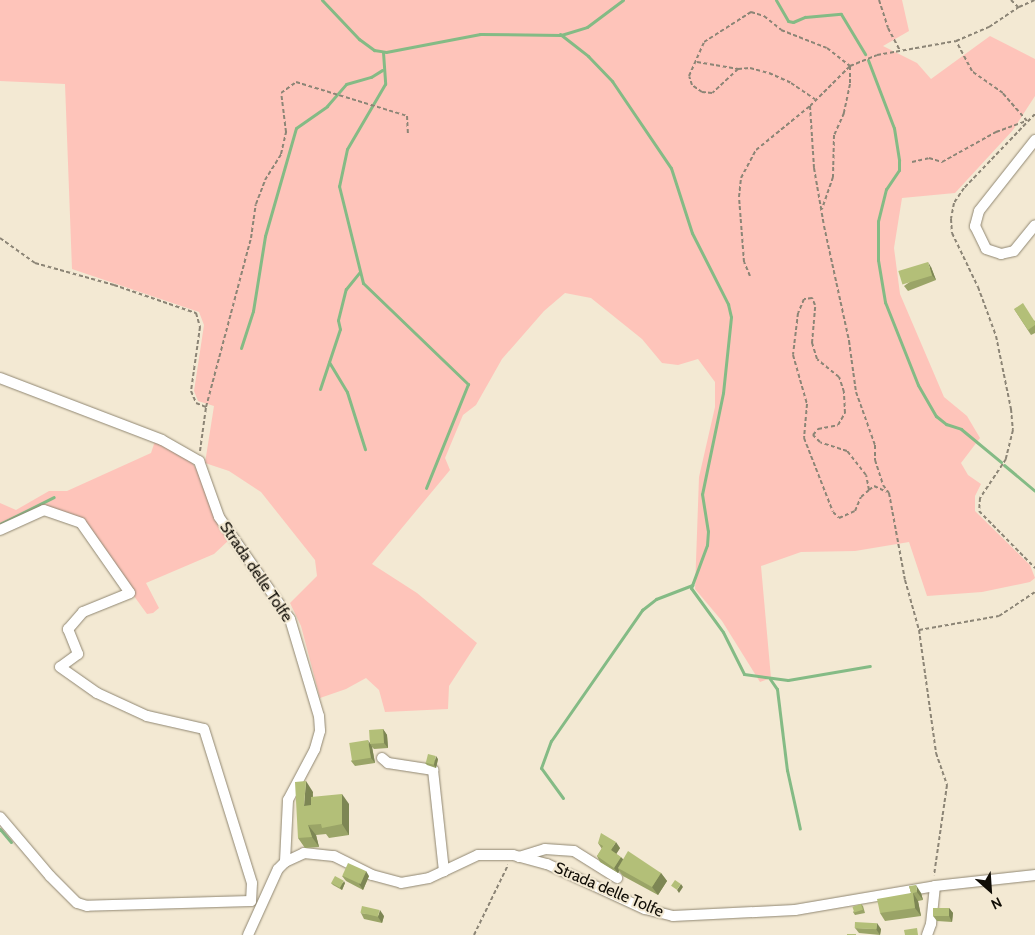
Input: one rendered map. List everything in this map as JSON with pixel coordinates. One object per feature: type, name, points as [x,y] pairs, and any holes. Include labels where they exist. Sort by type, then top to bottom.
[{"type":"street","points":[[1035,140],[977,214],[977,232],[986,249],[997,254],[1010,252],[1035,225]]},
{"type":"street","points":[[0,378],[162,440],[199,461]]},
{"type":"street","name":"Strada delle Tolfe","points":[[199,461],[219,517],[290,619],[319,716],[320,732],[315,749],[288,800],[285,862]]},
{"type":"street","points":[[0,530],[44,510],[82,523],[130,593],[83,612],[68,629],[78,654],[60,667],[97,693],[147,716],[204,730],[252,883],[251,901],[87,906],[77,903],[0,817]]},
{"type":"street","points":[[382,758],[388,763],[433,770],[444,871]]},
{"type":"street","points":[[516,856],[545,849],[574,851],[617,878]]},
{"type":"street","name":"Strada delle Tolfe","points":[[248,935],[276,874],[285,862],[304,853],[317,852],[401,883],[424,880],[478,855],[516,856],[547,864],[645,909],[673,916],[795,910],[935,886],[1035,875]]},
{"type":"street","points":[[927,935],[931,924],[935,886]]},
{"type":"path","points":[[879,0],[888,28],[901,51]]},
{"type":"path","points":[[1011,0],[1019,7]]},
{"type":"path","points":[[750,276],[742,243],[739,197],[741,178],[756,150],[810,106],[850,66],[878,55],[956,41],[989,27],[1019,7],[1035,0]]},
{"type":"path","points":[[738,69],[722,87],[712,93],[702,92],[692,85],[690,76],[704,42],[751,12],[764,16],[781,30],[827,48],[850,66]]},
{"type":"path","points":[[956,41],[972,71],[1003,93],[1027,121]]},
{"type":"path","points":[[697,62],[738,69],[750,68],[769,73],[791,82],[815,99]]},
{"type":"path","points":[[824,226],[822,209],[833,177],[834,135],[844,112],[850,84],[850,66]]},
{"type":"path","points":[[199,461],[206,407],[251,238],[256,204],[283,147],[286,132],[281,94],[296,82],[407,116],[408,134]]},
{"type":"path","points":[[810,106],[814,168],[824,226],[849,342],[856,392],[875,446],[881,477],[889,493],[905,580],[919,630],[936,753],[947,785],[935,886]]},
{"type":"path","points":[[1035,114],[964,188],[954,203],[951,219],[952,233],[978,287],[996,336],[1011,409],[1013,430],[1006,459],[980,498],[979,511],[1035,568]]},
{"type":"path","points":[[912,162],[929,158],[942,162],[996,132],[1027,121]]},
{"type":"path","points":[[0,238],[35,264],[114,285],[196,313],[200,328],[191,390],[196,403],[206,407]]},
{"type":"path","points":[[869,490],[866,475],[847,451],[820,442],[813,436],[818,429],[838,425],[845,413],[839,377],[817,359],[812,343],[815,305],[812,298],[804,299],[798,313],[793,355],[808,404],[804,438],[834,512],[839,518],[855,511],[861,497],[874,486],[889,493]]},
{"type":"path","points":[[919,630],[999,616],[1035,592]]},
{"type":"path","points":[[474,935],[516,856]]},
{"type":"shaded area","points":[[0,0],[902,0],[909,31],[883,46],[917,63],[931,79],[990,36],[1035,59],[1035,96],[1013,130],[955,193],[902,198],[894,248],[900,294],[944,397],[967,416],[980,438],[961,463],[968,475],[981,484],[975,496],[975,511],[1030,565],[1035,578],[1030,582],[982,592],[927,596],[909,542],[855,551],[801,552],[761,566],[771,678],[760,682],[722,621],[695,589],[699,477],[715,407],[715,382],[698,359],[678,365],[662,363],[642,339],[591,298],[565,293],[544,311],[502,359],[476,405],[463,415],[445,458],[450,470],[372,564],[417,593],[477,643],[449,686],[448,709],[385,712],[379,690],[366,678],[346,689],[320,698],[301,626],[290,603],[317,576],[315,560],[261,492],[229,471],[205,463],[214,406],[198,401],[194,391],[204,325],[199,312],[72,269],[65,84],[0,81]]},
{"type":"shaded area","points":[[155,441],[190,460],[198,471],[218,525],[229,540],[214,554],[146,583],[159,608],[153,613],[147,614],[81,523],[44,510],[0,530],[0,503],[16,510],[49,491],[67,491],[151,453]]},
{"type":"building","points":[[928,262],[932,275],[902,284],[898,271]]},
{"type":"building","points":[[1023,303],[1035,322],[1035,325],[1028,330],[1014,309]]},
{"type":"building","points":[[383,729],[384,743],[370,744],[369,730]]},
{"type":"building","points":[[368,740],[371,758],[352,761],[349,743]]},
{"type":"building","points":[[428,754],[436,756],[434,765],[426,763]]},
{"type":"building","points":[[306,781],[304,806],[311,805],[311,797],[342,794],[342,824],[322,828],[321,824],[308,825],[312,837],[298,838],[295,782]]},
{"type":"building","points":[[601,833],[616,842],[611,850],[621,857],[614,868],[597,856],[603,846],[598,843]]},
{"type":"building","points":[[628,851],[661,873],[652,887],[618,868]]},
{"type":"building","points":[[348,863],[366,871],[361,884],[342,876]]},
{"type":"building","points":[[335,876],[344,881],[340,888],[331,883]]},
{"type":"building","points":[[675,880],[681,884],[677,890],[671,886]]},
{"type":"building","points":[[916,885],[917,892],[913,893],[915,908],[880,913],[877,899],[911,893],[909,886]]},
{"type":"building","points":[[861,904],[863,910],[854,912],[852,907]]},
{"type":"building","points":[[362,906],[380,910],[378,917],[360,913]]},
{"type":"building","points":[[933,908],[949,908],[949,916],[933,916]]},
{"type":"building","points":[[855,922],[877,923],[877,929],[855,928]]},
{"type":"building","points":[[917,928],[918,935],[905,935],[904,930]]},
{"type":"waterway","points":[[322,0],[359,39],[374,50],[386,52],[480,34],[561,35],[587,27],[623,0]]},
{"type":"waterway","points":[[776,0],[788,21],[793,22],[805,17],[841,14],[865,54]]},
{"type":"waterway","points":[[560,34],[588,56],[612,81],[671,168],[692,233],[728,304],[731,317],[723,393],[702,494],[708,531],[707,545],[691,588],[723,632],[744,674],[788,680],[870,666]]},
{"type":"waterway","points":[[383,52],[385,84],[347,149],[339,186],[363,283],[468,384],[426,488]]},
{"type":"waterway","points":[[868,60],[894,128],[899,161],[899,170],[886,189],[878,221],[878,260],[885,302],[918,385],[936,416],[946,424],[961,429],[1001,462]]},
{"type":"waterway","points":[[241,348],[253,311],[265,236],[296,128],[327,106],[346,84],[371,77],[382,70]]},
{"type":"waterway","points":[[320,389],[340,329],[338,320],[346,289],[359,273]]},
{"type":"waterway","points":[[329,362],[347,392],[365,449]]},
{"type":"waterway","points":[[1004,465],[1035,491]]},
{"type":"waterway","points":[[0,524],[54,497]]},
{"type":"waterway","points":[[563,798],[541,768],[551,741],[642,610],[656,599],[692,585]]},
{"type":"waterway","points":[[770,679],[777,689],[787,770],[800,829]]},
{"type":"waterway","points":[[0,829],[11,842]]}]
